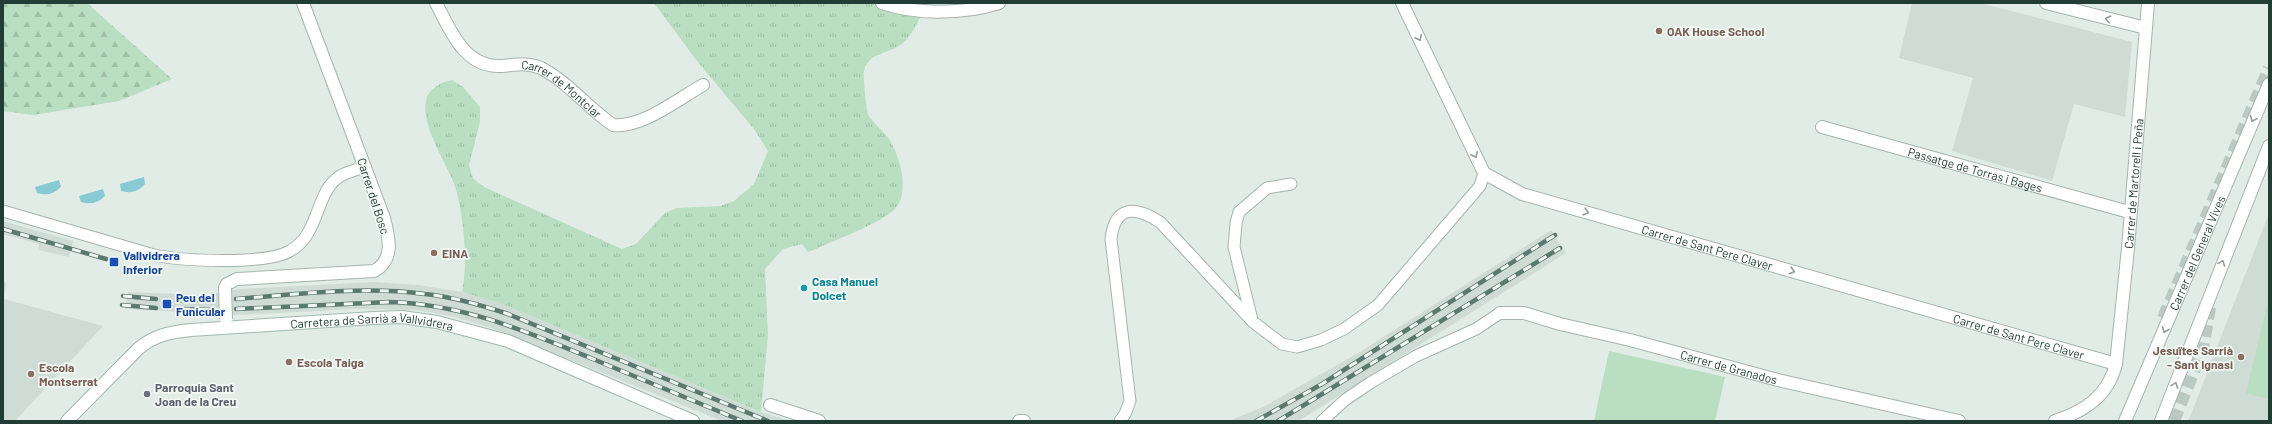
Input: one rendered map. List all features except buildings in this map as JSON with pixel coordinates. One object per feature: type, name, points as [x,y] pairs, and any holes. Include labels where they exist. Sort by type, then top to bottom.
[{"type":"street","name":"Carrer del Bosc","points":[[226,324],[225,288],[227,284],[237,279],[360,273],[379,268],[387,258],[389,238],[365,167],[303,3]]},
{"type":"street","name":"Carrer de Montclar","points":[[436,3],[461,49],[480,62],[492,67],[525,64],[540,68],[553,75],[613,125],[624,126],[637,123],[703,85]]},
{"type":"street","points":[[882,3],[899,8],[928,10],[980,9],[999,3]]},
{"type":"street","points":[[1402,3],[1484,173]]},
{"type":"street","points":[[2046,3],[2146,28]]},
{"type":"street","name":"Carrer de Martorell i Peña","points":[[2116,364],[2128,248],[2129,212],[2148,3]]},
{"type":"street","name":"Carrer del General Vives","points":[[2125,421],[2269,84]]},
{"type":"street","name":"Passatge de Torras i Bages","points":[[1822,127],[2129,212]]},
{"type":"street","name":"Carrer del General Vives","points":[[2161,421],[2269,146]]},
{"type":"street","name":"Carrer de Sant Pere Claver","points":[[1484,173],[1522,194],[2116,364]]},
{"type":"street","name":"Carrer de Granados","points":[[1500,313],[1524,312],[1560,324],[1630,340],[1778,380],[1959,421]]},
{"type":"street","name":"Carretera de Sarrià a Vallvidrera","points":[[67,421],[133,353],[150,339],[169,333],[226,324],[402,317],[438,322],[508,341],[693,421]]},
{"type":"street","points":[[2055,421],[2068,417],[2100,397],[2112,379],[2116,364]]},
{"type":"street","points":[[770,405],[819,421]]},
{"type":"street","points":[[1019,421],[1024,421]]},
{"type":"lane","points":[[3,211],[154,255],[174,259],[216,260],[264,258],[290,251],[298,245],[310,230],[328,188],[335,180],[365,167]]},
{"type":"lane","points":[[1120,421],[1125,414],[1130,401],[1111,239],[1112,229],[1122,213],[1128,210],[1147,213],[1160,222],[1253,322],[1282,344],[1297,347],[1321,340],[1357,320],[1378,305],[1480,186],[1484,173]]},
{"type":"lane","points":[[1253,322],[1234,247],[1236,223],[1239,212],[1267,188],[1291,184]]},
{"type":"lane","points":[[1322,421],[1345,400],[1370,383],[1416,356],[1476,329],[1500,313]]},
{"type":"shaded area","points":[[1912,3],[1980,3],[2132,42],[2125,117],[2074,104],[2052,181],[1952,151],[1973,78],[1899,58]]},
{"type":"shaded area","name":"Jesuïtes Sarrià - Sant Ignasi","points":[[2269,213],[2269,421],[2188,421],[2195,404]]},
{"type":"shaded area","points":[[3,221],[73,241],[69,257],[38,250],[39,244],[3,234]]},
{"type":"shaded area","points":[[1551,230],[1566,253],[1305,417],[1297,421],[1229,421],[1263,407],[1360,352]]},
{"type":"shaded area","name":"Escola Montserrat","points":[[3,275],[6,284],[4,299],[103,326],[15,421],[3,421]]},
{"type":"shaded area","points":[[374,282],[419,285],[462,292],[500,303],[761,412],[789,421],[722,421],[491,328],[451,316],[416,310],[356,309],[237,315],[125,309],[128,292],[206,295],[239,289]]},
{"type":"green space","points":[[3,3],[87,3],[172,79],[119,101],[33,115],[3,111]]},
{"type":"green space","points":[[654,3],[927,3],[916,25],[906,40],[897,47],[874,57],[866,65],[864,71],[866,106],[868,114],[891,142],[899,161],[903,182],[900,202],[888,215],[857,231],[816,249],[808,252],[802,244],[783,249],[765,269],[768,335],[761,412],[500,303],[462,292],[465,255],[463,229],[457,193],[453,180],[430,130],[426,114],[427,99],[435,87],[452,80],[463,87],[480,107],[480,122],[469,165],[473,178],[484,187],[622,249],[636,244],[665,213],[677,208],[720,206],[734,201],[754,184],[768,151],[754,129],[697,61]]},
{"type":"green space","points":[[2269,296],[2269,399],[2246,393]]},
{"type":"green space","points":[[1609,351],[1725,377],[1715,421],[1594,421]]},
{"type":"water","points":[[144,177],[145,184],[140,188],[131,192],[121,191],[120,184]]},
{"type":"water","points":[[59,180],[61,187],[56,191],[50,194],[37,193],[35,187]]},
{"type":"water","points":[[103,189],[105,196],[100,200],[94,203],[81,202],[79,196]]},
{"type":"tunnel","points":[[2163,318],[2269,68]]},
{"type":"tunnel","points":[[2174,421],[2203,349],[2211,302]]},
{"type":"railway","points":[[3,229],[106,259]]},
{"type":"railway","points":[[1256,421],[1322,384],[1555,235]]},
{"type":"railway","points":[[1278,421],[1560,248]]},
{"type":"railway","points":[[236,299],[354,291],[402,292],[436,295],[457,299],[508,314],[768,421]]},
{"type":"railway","points":[[123,296],[156,299]]},
{"type":"railway","points":[[180,300],[209,300]]},
{"type":"railway","points":[[236,309],[389,302],[443,308],[469,314],[518,329],[742,421]]},
{"type":"railway","points":[[122,305],[156,308]]},
{"type":"railway","points":[[181,309],[210,310]]},
{"type":"place","name":"OAK House School","points":[[1659,31]]},
{"type":"place","name":"EINA","points":[[434,253]]},
{"type":"place","name":"Vallvidrera Inferior","points":[[114,262]]},
{"type":"place","name":"Casa Manuel Dolcet","points":[[804,288]]},
{"type":"place","name":"Peu del Funicular","points":[[167,304]]},
{"type":"place","name":"Jesuïtes Sarrià - Sant Ignasi","points":[[2241,357]]},
{"type":"place","name":"Escola Taiga","points":[[289,362]]},
{"type":"place","name":"Escola Montserrat","points":[[31,374]]},
{"type":"place","name":"Parroquia Sant Joan de la Creu","points":[[147,394]]}]
